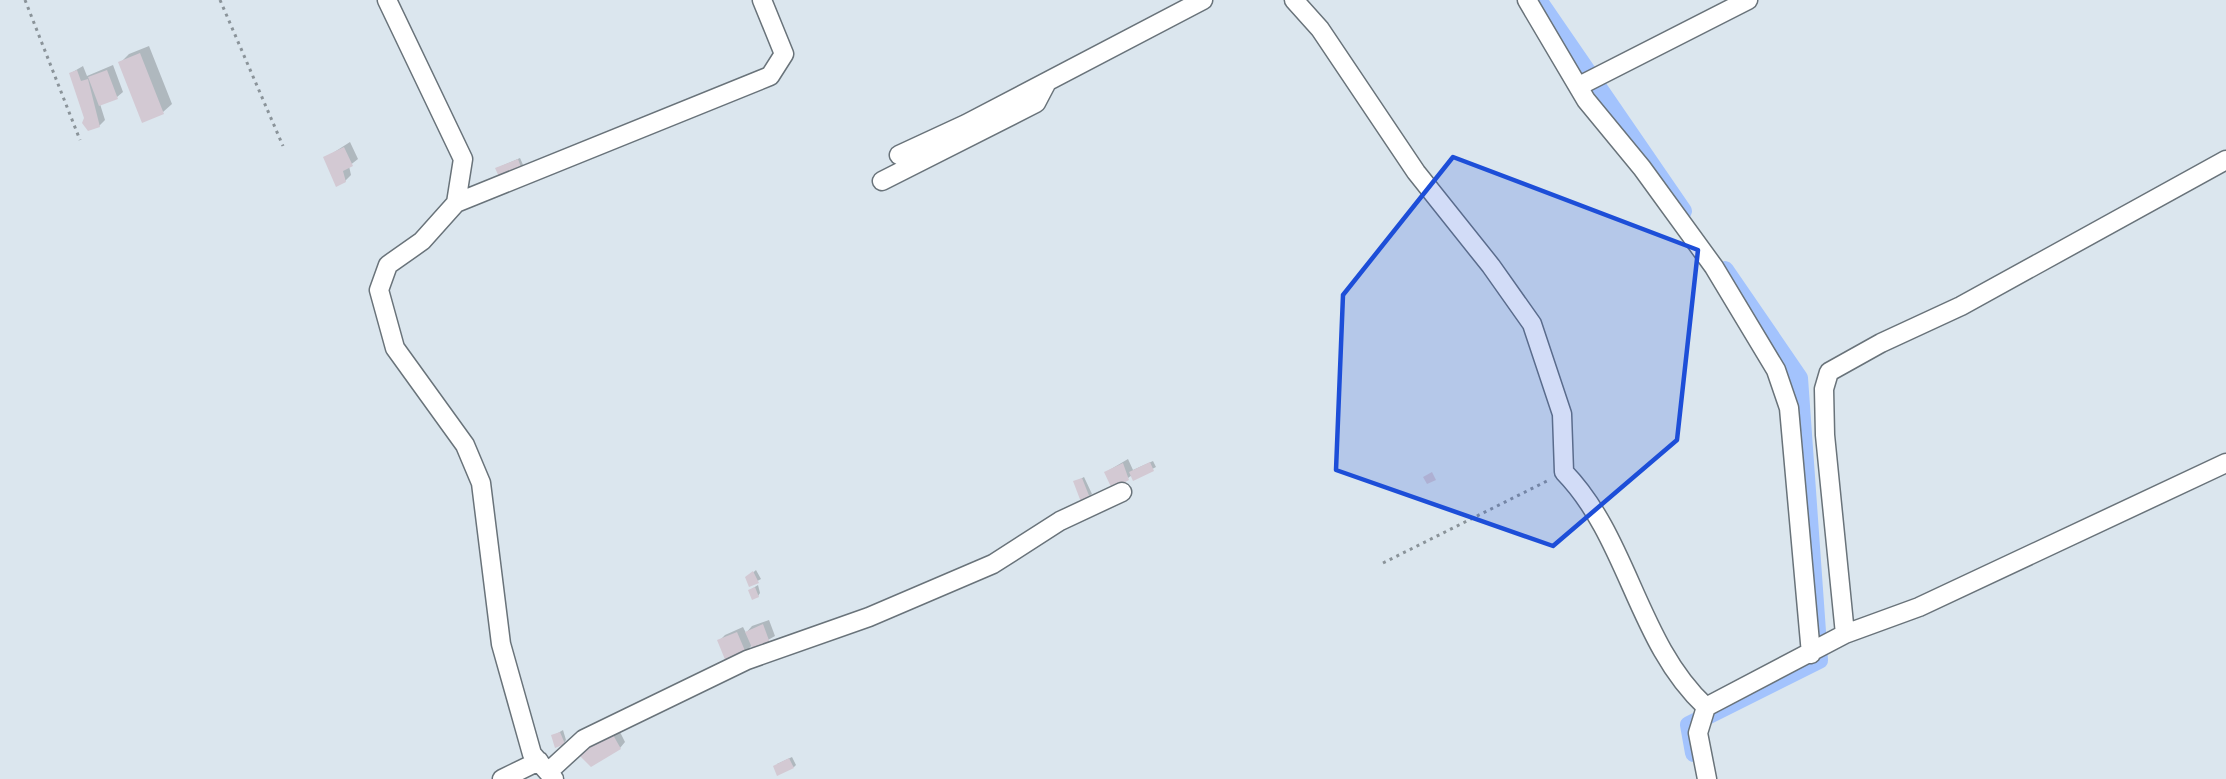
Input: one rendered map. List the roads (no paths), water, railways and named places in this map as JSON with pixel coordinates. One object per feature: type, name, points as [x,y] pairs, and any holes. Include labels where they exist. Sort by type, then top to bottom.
[{"type":"street","points":[[387,0],[463,159],[456,203]]},
{"type":"street","points":[[899,155],[1047,82],[1203,0]]},
{"type":"street","points":[[1294,0],[1320,29],[1416,172],[1491,266],[1532,324],[1562,414],[1564,472],[1581,490],[1606,531],[1647,623],[1688,691],[1706,707]]},
{"type":"street","points":[[1527,0],[1586,100],[1642,168],[1714,267],[1776,370],[1789,408],[1811,654]]},
{"type":"street","points":[[1579,86],[1748,0]]},
{"type":"street","points":[[547,771],[532,754],[501,644],[481,483],[465,446],[395,348],[379,290],[387,265],[422,241],[456,203],[770,76],[784,54],[767,1]]},
{"type":"street","points":[[882,181],[1036,103],[1047,82]]},
{"type":"street","points":[[1845,634],[1826,435],[1824,389],[1829,372],[1881,343],[1961,306],[2226,160]]},
{"type":"street","points":[[1707,779],[1698,733],[1706,707],[1794,659],[1811,654],[1845,634],[1919,607],[2226,463]]},
{"type":"street","points":[[502,779],[547,771],[584,739],[747,660],[869,617],[993,564],[1060,521],[1122,492]]},
{"type":"waterway","points":[[1538,0],[1683,211]]},
{"type":"waterway","points":[[1694,753],[1689,725],[1819,660],[1799,378],[1725,270]]}]
